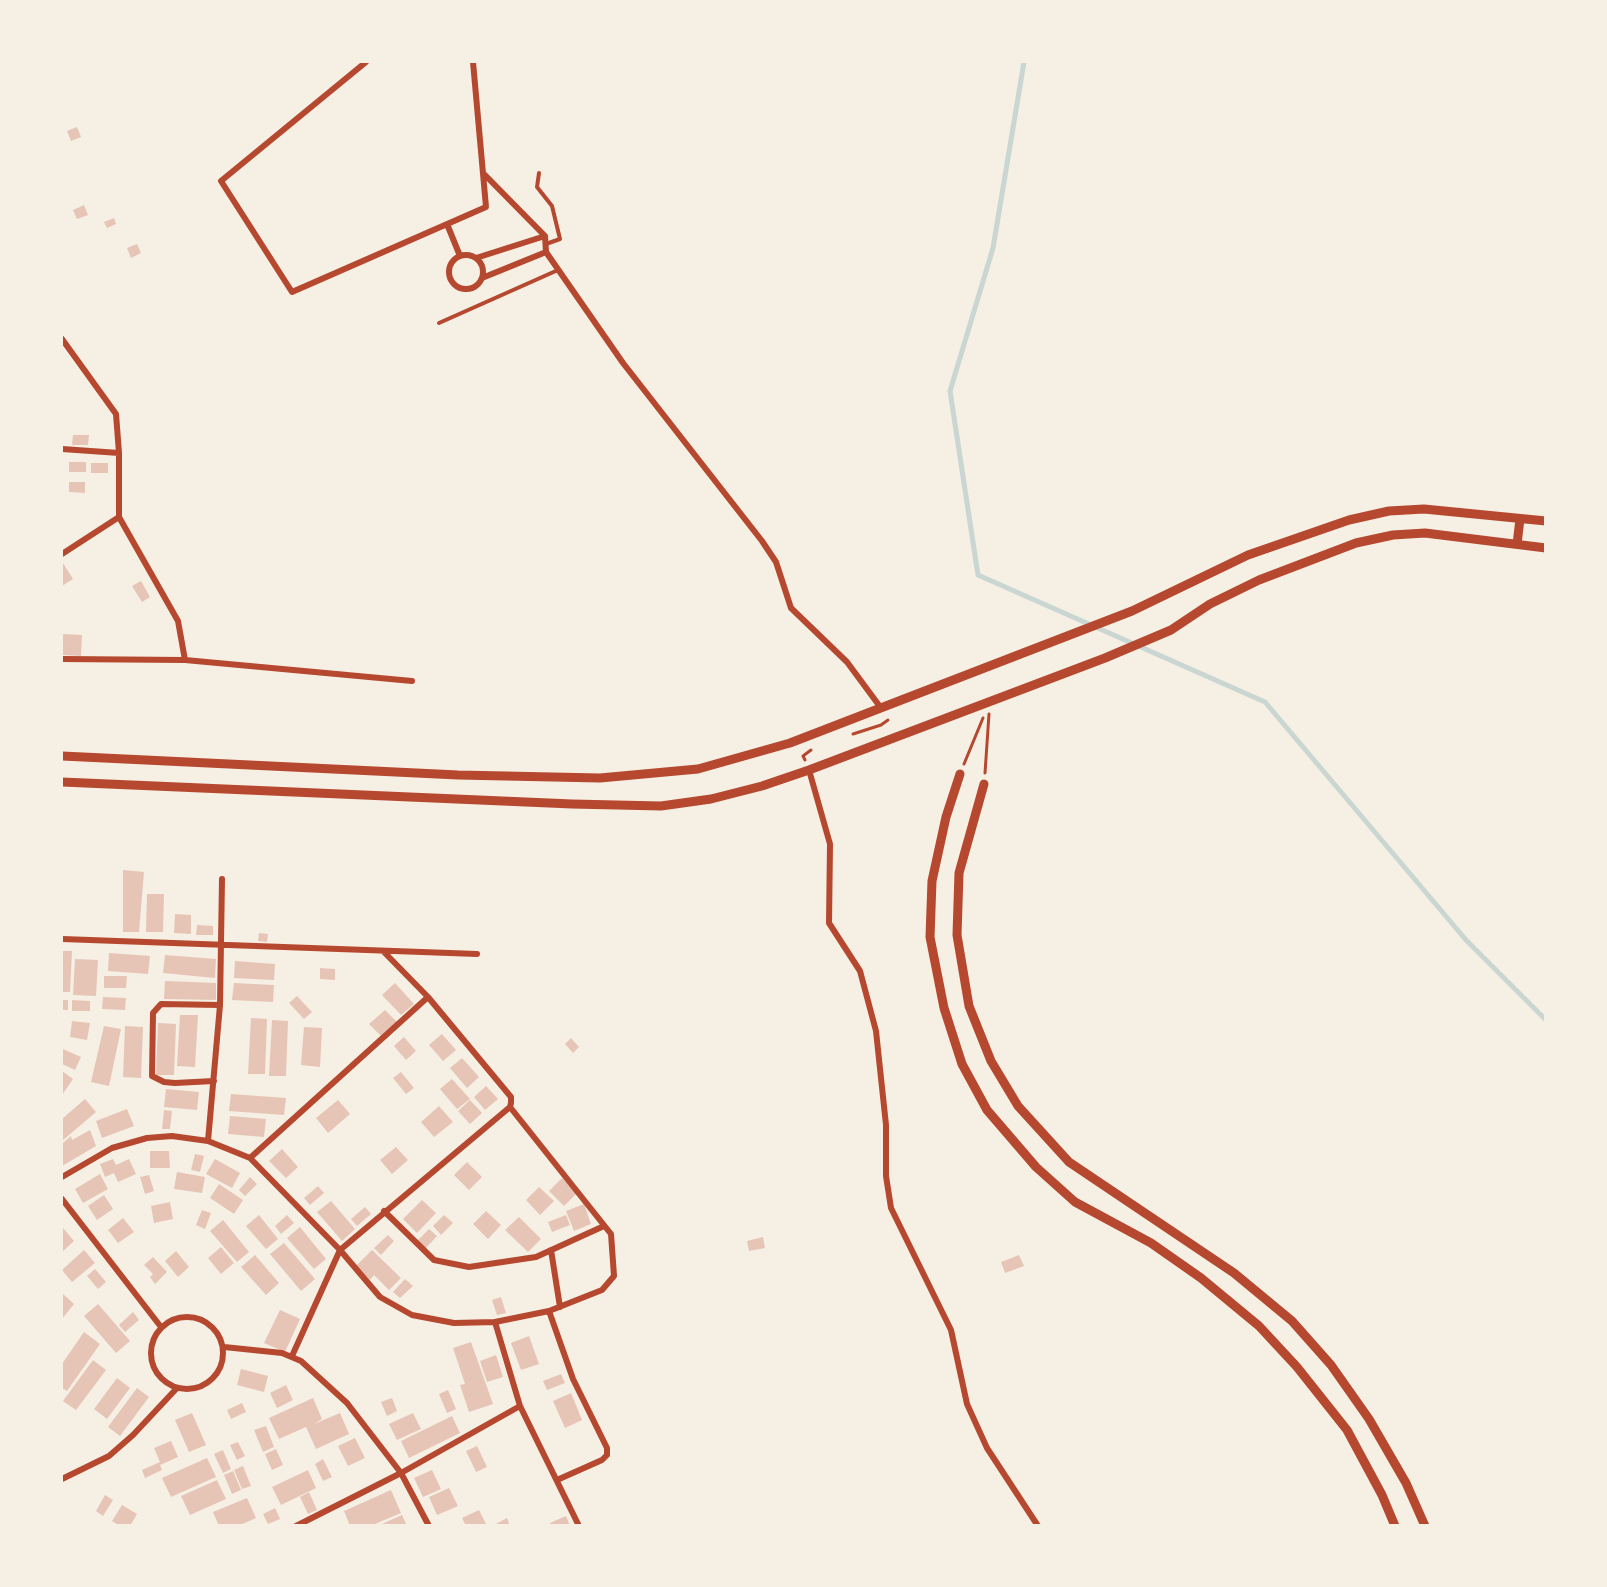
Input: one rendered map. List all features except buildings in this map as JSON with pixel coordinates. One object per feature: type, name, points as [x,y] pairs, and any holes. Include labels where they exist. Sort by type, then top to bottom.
[{"type":"street","points":[[366,62],[221,181],[292,292],[486,207],[473,62]]},
{"type":"street","points":[[483,173],[545,236],[546,248],[558,270],[623,363],[762,541],[776,562],[791,608],[848,662],[881,708]]},
{"type":"street","points":[[447,224],[460,256]]},
{"type":"street","points":[[460,256],[476,258],[545,236]]},
{"type":"street","points":[[460,256],[449,268],[454,284],[469,289],[482,278],[546,248]]},
{"type":"street","points":[[476,258],[482,267],[482,278]]},
{"type":"street","points":[[62,339],[116,414],[119,453],[119,517],[178,621],[185,660]]},
{"type":"street","points":[[62,449],[119,453]]},
{"type":"street","points":[[62,756],[458,775],[600,778],[698,769],[790,743],[1132,611],[1248,555],[1348,520],[1389,511],[1424,509],[1545,521]]},
{"type":"street","points":[[62,554],[119,517]]},
{"type":"street","points":[[1517,544],[1520,519]]},
{"type":"street","points":[[62,782],[463,800],[661,806],[711,799],[809,771],[1105,658],[1171,630],[1210,604],[1259,580],[1356,543],[1393,535],[1425,533],[1545,548]]},
{"type":"street","points":[[62,658],[185,660],[412,681]]},
{"type":"street","points":[[809,771],[830,844],[829,923],[860,971],[876,1030],[886,1125],[886,1176],[891,1208],[951,1330],[967,1404],[987,1448],[1038,1526]]},
{"type":"street","points":[[960,774],[946,818],[932,881],[930,937],[944,1008],[958,1053],[987,1110],[1036,1167],[1075,1202],[1151,1243],[1201,1278],[1259,1326],[1297,1367],[1347,1430],[1382,1495],[1395,1526]]},
{"type":"street","points":[[984,784],[959,873],[957,935],[969,1006],[991,1061],[1018,1106],[1069,1162],[1234,1273],[1292,1321],[1331,1365],[1369,1419],[1406,1483],[1425,1526]]},
{"type":"street","points":[[208,1142],[220,1005],[222,879]]},
{"type":"street","points":[[62,939],[477,954]]},
{"type":"street","points":[[62,1177],[112,1148],[147,1138],[172,1136],[208,1142],[250,1158],[340,1250],[380,1297],[412,1315],[454,1323],[495,1322],[549,1311],[602,1290],[614,1276],[610,1234],[510,1107],[511,1097],[428,996],[384,952]]},
{"type":"street","points":[[250,1158],[428,996]]},
{"type":"street","points":[[214,1081],[175,1083],[164,1082],[152,1076],[153,1013],[161,1004],[220,1005]]},
{"type":"street","points":[[292,1356],[340,1250],[510,1107]]},
{"type":"street","points":[[62,1199],[161,1327]]},
{"type":"street","points":[[384,1211],[434,1260],[469,1267],[536,1257],[604,1226]]},
{"type":"street","points":[[551,1251],[560,1307]]},
{"type":"street","points":[[549,1311],[573,1379],[608,1448],[607,1455],[602,1460],[557,1480]]},
{"type":"street","points":[[185,1316],[198,1318],[210,1324],[219,1334],[224,1347],[223,1362],[211,1380],[192,1389],[177,1388],[164,1381],[154,1369],[150,1355],[153,1340],[161,1327],[172,1319],[185,1316]]},
{"type":"street","points":[[495,1322],[520,1406],[579,1526]]},
{"type":"street","points":[[224,1347],[292,1356],[347,1403],[401,1473],[429,1526]]},
{"type":"street","points":[[62,1477],[109,1456],[134,1436],[177,1388]]},
{"type":"street","points":[[297,1526],[401,1473],[520,1406]]},
{"type":"lane","points":[[539,173],[537,187],[552,206],[560,239],[546,248]]},
{"type":"lane","points":[[439,323],[558,270]]},
{"type":"path","points":[[960,774],[990,702]]},
{"type":"path","points":[[984,784],[990,702]]},
{"type":"path","points":[[843,737],[888,721],[881,708]]},
{"type":"path","points":[[809,771],[803,756],[821,746]]},
{"type":"waterway","points":[[1024,62],[993,248],[950,391],[978,575],[1265,702],[1466,940],[1546,1020]]}]
